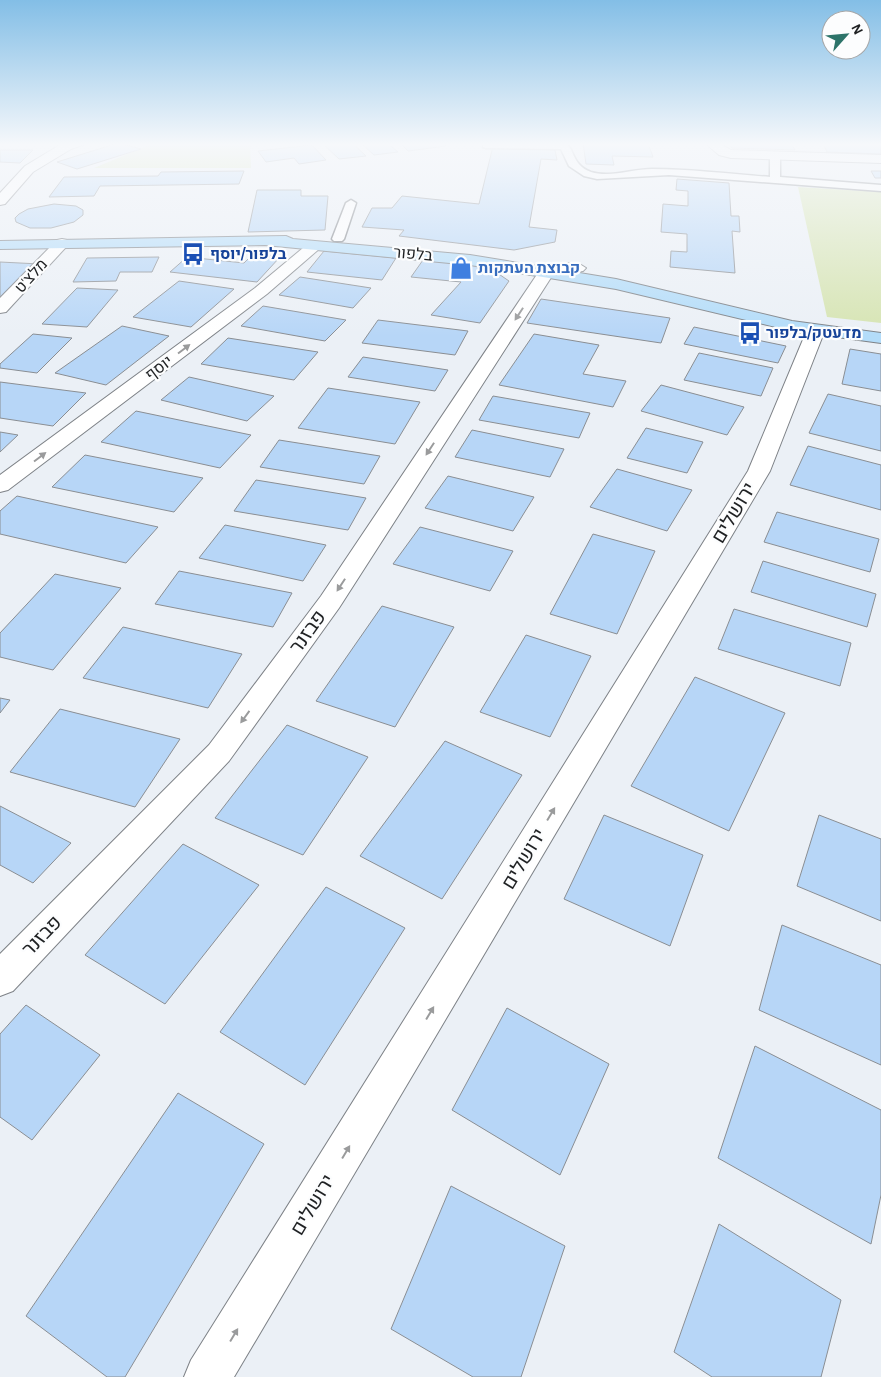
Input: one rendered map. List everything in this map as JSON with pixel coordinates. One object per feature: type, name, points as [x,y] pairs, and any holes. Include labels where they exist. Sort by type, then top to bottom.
[{"type":"street","name":"בלפור","points":[[0,245],[142,238],[268,241],[338,239],[472,250],[578,268],[616,284]]},
{"type":"street","name":"בלפור","points":[[268,241],[470,260],[616,284],[816,330],[881,338]]},
{"type":"street","name":"מלצ'ט","points":[[0,308],[62,243]]},
{"type":"street","name":"יוסף","points":[[0,485],[261,291],[314,246]]},
{"type":"street","points":[[546,273],[555,269],[578,268]]},
{"type":"street","name":"פבזנר","points":[[0,979],[218,753],[330,602],[546,273]]},
{"type":"street","name":"ירושלים","points":[[208,1377],[760,471],[816,330]]},
{"type":"lane","points":[[338,239],[349,207]]},
{"type":"green space","points":[[803,207],[881,207],[881,323],[827,317]]},
{"type":"building","points":[[78,207],[83,210],[83,215],[74,222],[51,228],[30,228],[16,222],[15,218],[28,209]]},
{"type":"building","points":[[253,207],[327,207],[325,230],[248,232]]},
{"type":"building","points":[[532,207],[529,227],[557,230],[555,242],[514,250],[399,236],[404,230],[362,227],[372,208]]},
{"type":"building","points":[[663,207],[730,207],[731,216],[739,216],[740,232],[732,231],[735,273],[670,267],[671,251],[687,252],[687,234],[661,232]]},
{"type":"building","points":[[324,251],[396,258],[382,280],[307,272]]},
{"type":"building","points":[[253,254],[280,257],[257,282],[170,272],[187,257],[244,263]]},
{"type":"building","points":[[159,257],[152,272],[120,272],[116,281],[73,282],[87,258]]},
{"type":"building","points":[[423,260],[487,266],[509,281],[480,323],[431,315],[461,282],[411,277]]},
{"type":"building","points":[[0,262],[40,264],[0,301]]},
{"type":"building","points":[[300,277],[371,288],[353,308],[279,295]]},
{"type":"building","points":[[179,281],[234,289],[191,327],[133,317]]},
{"type":"building","points":[[77,288],[118,290],[87,327],[42,324]]},
{"type":"building","points":[[541,299],[670,318],[661,343],[527,323]]},
{"type":"building","points":[[263,306],[346,320],[325,341],[241,326]]},
{"type":"building","points":[[378,320],[468,331],[455,355],[362,343]]},
{"type":"building","points":[[122,326],[169,336],[106,385],[55,373]]},
{"type":"building","points":[[694,327],[786,346],[778,363],[684,344]]},
{"type":"building","points":[[33,334],[72,338],[37,373],[0,368],[0,364]]},
{"type":"building","points":[[534,334],[599,345],[583,374],[626,381],[613,407],[499,385]]},
{"type":"building","points":[[228,338],[318,352],[294,380],[201,364]]},
{"type":"building","points":[[850,349],[881,354],[881,391],[842,384]]},
{"type":"building","points":[[699,353],[773,368],[761,396],[684,380]]},
{"type":"building","points":[[363,357],[448,370],[435,391],[348,377]]},
{"type":"building","points":[[189,377],[274,396],[247,421],[161,400]]},
{"type":"building","points":[[0,382],[86,393],[53,426],[0,418]]},
{"type":"building","points":[[661,385],[744,407],[727,435],[641,411]]},
{"type":"building","points":[[328,388],[420,402],[395,444],[298,428]]},
{"type":"building","points":[[828,394],[881,406],[881,451],[809,433]]},
{"type":"building","points":[[493,396],[590,413],[579,438],[479,420]]},
{"type":"building","points":[[136,411],[251,435],[220,468],[101,442]]},
{"type":"building","points":[[646,428],[703,442],[687,473],[627,458]]},
{"type":"building","points":[[472,430],[564,449],[550,477],[455,457]]},
{"type":"building","points":[[0,432],[18,435],[0,452]]},
{"type":"building","points":[[279,440],[380,456],[364,484],[260,467]]},
{"type":"building","points":[[808,446],[881,465],[881,510],[790,485]]},
{"type":"building","points":[[85,455],[203,478],[174,512],[52,487]]},
{"type":"building","points":[[617,469],[692,490],[667,531],[590,507]]},
{"type":"building","points":[[448,476],[534,497],[513,531],[425,508]]},
{"type":"building","points":[[256,480],[366,498],[348,530],[234,511]]},
{"type":"building","points":[[17,496],[158,527],[126,563],[0,534],[0,511]]},
{"type":"building","points":[[777,512],[879,539],[870,572],[764,542]]},
{"type":"building","points":[[225,525],[326,545],[303,581],[199,558]]},
{"type":"building","points":[[420,527],[513,551],[490,591],[393,564]]},
{"type":"building","points":[[593,534],[655,551],[617,634],[550,614]]},
{"type":"building","points":[[763,561],[876,594],[867,627],[751,592]]},
{"type":"building","points":[[179,571],[292,593],[273,627],[155,604]]},
{"type":"building","points":[[55,574],[121,588],[53,670],[0,657],[0,633]]},
{"type":"building","points":[[382,606],[454,627],[395,727],[316,701]]},
{"type":"building","points":[[734,609],[851,643],[840,686],[718,649]]},
{"type":"building","points":[[123,627],[242,654],[208,708],[83,678]]},
{"type":"building","points":[[526,635],[591,656],[550,737],[480,712]]},
{"type":"building","points":[[695,677],[785,713],[729,831],[631,786]]},
{"type":"building","points":[[0,698],[10,700],[0,713]]},
{"type":"building","points":[[60,709],[180,739],[135,807],[10,772]]},
{"type":"building","points":[[287,725],[368,757],[303,855],[215,818]]},
{"type":"building","points":[[445,741],[522,775],[442,899],[360,856]]},
{"type":"building","points":[[0,806],[71,843],[33,883],[0,865]]},
{"type":"building","points":[[604,815],[703,855],[670,946],[564,899]]},
{"type":"building","points":[[819,815],[881,839],[881,921],[797,886]]},
{"type":"building","points":[[183,844],[259,885],[165,1004],[85,955]]},
{"type":"building","points":[[326,887],[405,928],[305,1085],[220,1032]]},
{"type":"building","points":[[782,925],[881,965],[881,1065],[759,1010]]},
{"type":"building","points":[[26,1005],[100,1055],[32,1140],[0,1117],[0,1034]]},
{"type":"building","points":[[507,1008],[609,1064],[560,1175],[452,1110]]},
{"type":"building","points":[[755,1046],[881,1110],[881,1195],[871,1244],[718,1158]]},
{"type":"building","points":[[178,1093],[264,1144],[125,1377],[107,1377],[26,1316]]},
{"type":"building","points":[[451,1186],[565,1246],[521,1377],[473,1377],[391,1329]]},
{"type":"building","points":[[719,1224],[841,1300],[821,1377],[712,1377],[674,1352]]},
{"type":"place","name":"בלפור/יוסף","points":[[193,254]]},
{"type":"place","name":"קבוצת העתקות","points":[[461,268]]},
{"type":"place","name":"מדעטק/בלפור","points":[[750,333]]}]
